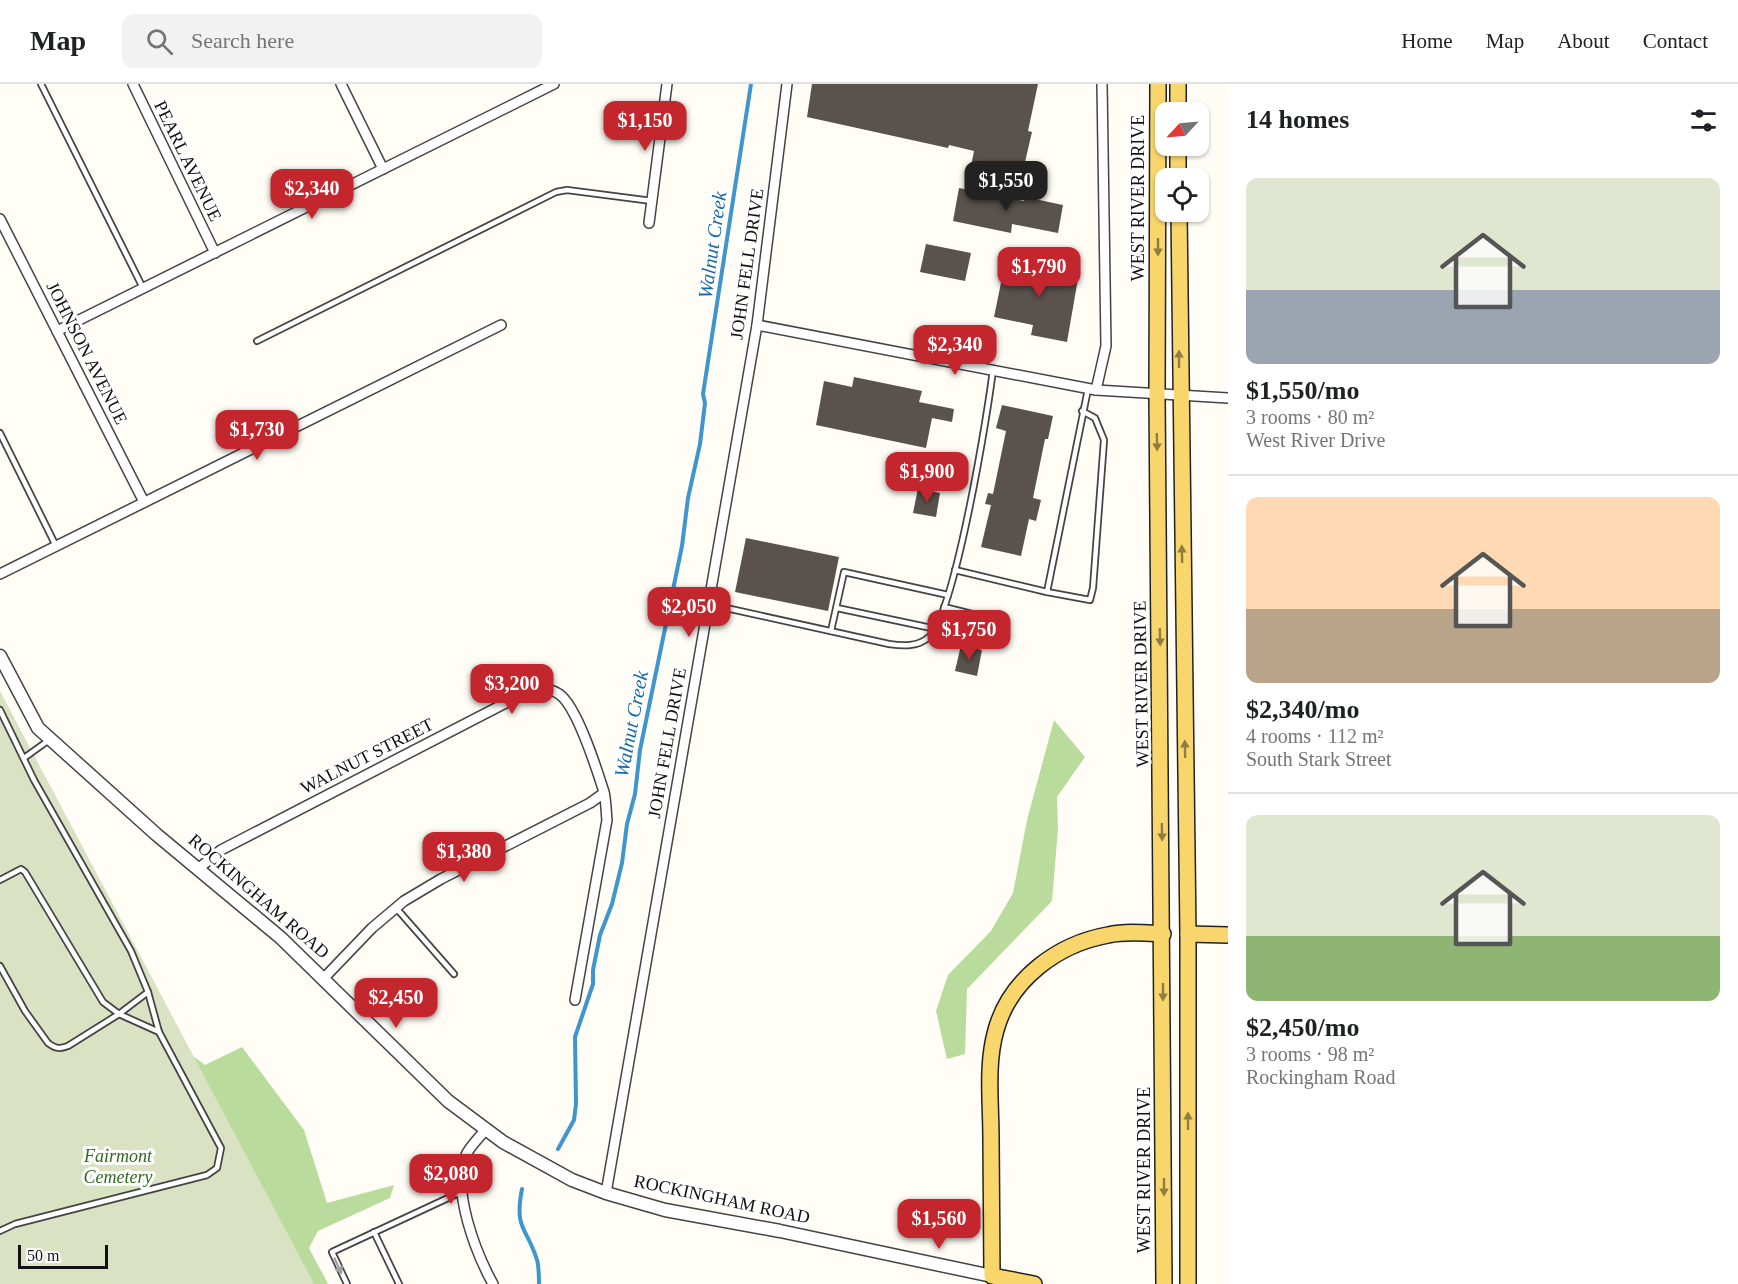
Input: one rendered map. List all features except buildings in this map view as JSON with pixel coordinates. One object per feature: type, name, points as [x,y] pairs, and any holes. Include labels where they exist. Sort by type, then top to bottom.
[{"type":"main road","name":"WEST RIVER DRIVE","points":[[1158,84],[1157,395],[1164,1284]]},
{"type":"main road","points":[[1178,84],[1178,102]]},
{"type":"main road","points":[[1179,222],[1188,934],[1188,1284]]},
{"type":"main road","points":[[992,1276],[992,1052],[996,1029],[1006,1004],[1022,982],[1041,964],[1072,946],[1088,939],[1110,934],[1163,934]]},
{"type":"main road","points":[[1188,934],[1228,935]]},
{"type":"main road","name":"ROCKINGHAM ROAD","points":[[992,1276],[1034,1284]]},
{"type":"street","name":"PEARL AVENUE","points":[[133,84],[215,253]]},
{"type":"street","points":[[341,84],[384,169]]},
{"type":"street","points":[[57,331],[554,84]]},
{"type":"street","points":[[649,223],[667,84]]},
{"type":"street","name":"JOHN FELL DRIVE","points":[[606,1194],[757,325],[787,84]]},
{"type":"street","name":"WEST RIVER DRIVE","points":[[1092,390],[1106,346],[1102,84]]},
{"type":"street","name":"JOHNSON AVENUE","points":[[0,219],[144,502]]},
{"type":"street","points":[[0,574],[501,325]]},
{"type":"street","points":[[757,325],[1092,390],[1228,398]]},
{"type":"street","name":"ROCKINGHAM ROAD","points":[[0,656],[38,728],[50,740],[280,938],[324,978],[433,1087],[486,1129],[548,1168],[606,1194],[665,1210],[780,1231],[992,1276]]},
{"type":"street","name":"WALNUT STREET","points":[[198,868],[221,850],[523,694],[542,689],[557,692],[567,700],[581,729],[604,793],[607,820],[576,1000]]},
{"type":"street","points":[[324,978],[372,928],[396,908],[441,879],[590,803],[604,793]]},
{"type":"street","points":[[486,1129],[466,1155],[461,1192],[473,1239],[494,1284]]},
{"type":"lane","points":[[41,84],[143,289]]},
{"type":"lane","points":[[257,341],[556,192],[567,190],[652,201]]},
{"type":"lane","points":[[708,604],[905,646],[927,638],[936,629],[955,570],[989,406],[993,369]]},
{"type":"lane","points":[[1047,592],[1082,411],[1092,390]]},
{"type":"lane","points":[[955,570],[1090,600],[1093,588],[1104,440],[1095,418],[1082,411]]},
{"type":"lane","points":[[0,433],[56,546]]},
{"type":"lane","points":[[831,631],[844,572],[948,595]]},
{"type":"lane","points":[[944,607],[984,617]]},
{"type":"lane","points":[[837,608],[936,629]]},
{"type":"lane","points":[[0,710],[34,780],[130,951],[148,992],[159,1032],[221,1148],[217,1168],[207,1175],[15,1224],[0,1231]]},
{"type":"lane","points":[[24,758],[50,740]]},
{"type":"lane","points":[[0,880],[21,869],[26,872],[103,1002],[119,1014],[159,1032]]},
{"type":"lane","points":[[396,908],[454,974]]},
{"type":"lane","points":[[0,966],[25,1011],[48,1043],[60,1049],[119,1014],[148,992]]},
{"type":"lane","points":[[347,1284],[332,1252],[461,1192]]},
{"type":"lane","points":[[374,1232],[399,1284]]},
{"type":"green space","name":"Fairmont Cemetery","points":[[0,691],[292,1242],[314,1284],[0,1284]]},
{"type":"green space","points":[[1054,720],[1085,757],[1057,797],[1058,829],[1052,901],[967,989],[965,1054],[947,1059],[936,1011],[948,975],[991,931],[1013,893],[1027,820]]},
{"type":"green space","points":[[168,1037],[205,1065],[242,1047],[304,1130],[327,1203],[394,1185],[390,1198],[318,1231],[309,1248],[328,1284],[173,1284]]},
{"type":"waterway","name":"Walnut Creek","points":[[558,1149],[574,1120],[576,1104],[575,1037],[593,984],[593,970],[600,935],[612,904],[622,863],[627,824],[635,794],[640,750],[682,546],[688,498],[700,444],[705,403],[703,394],[751,84]]},
{"type":"waterway","name":"Walnut Creek","points":[[522,1189],[521,1221],[537,1260],[539,1284]]}]
